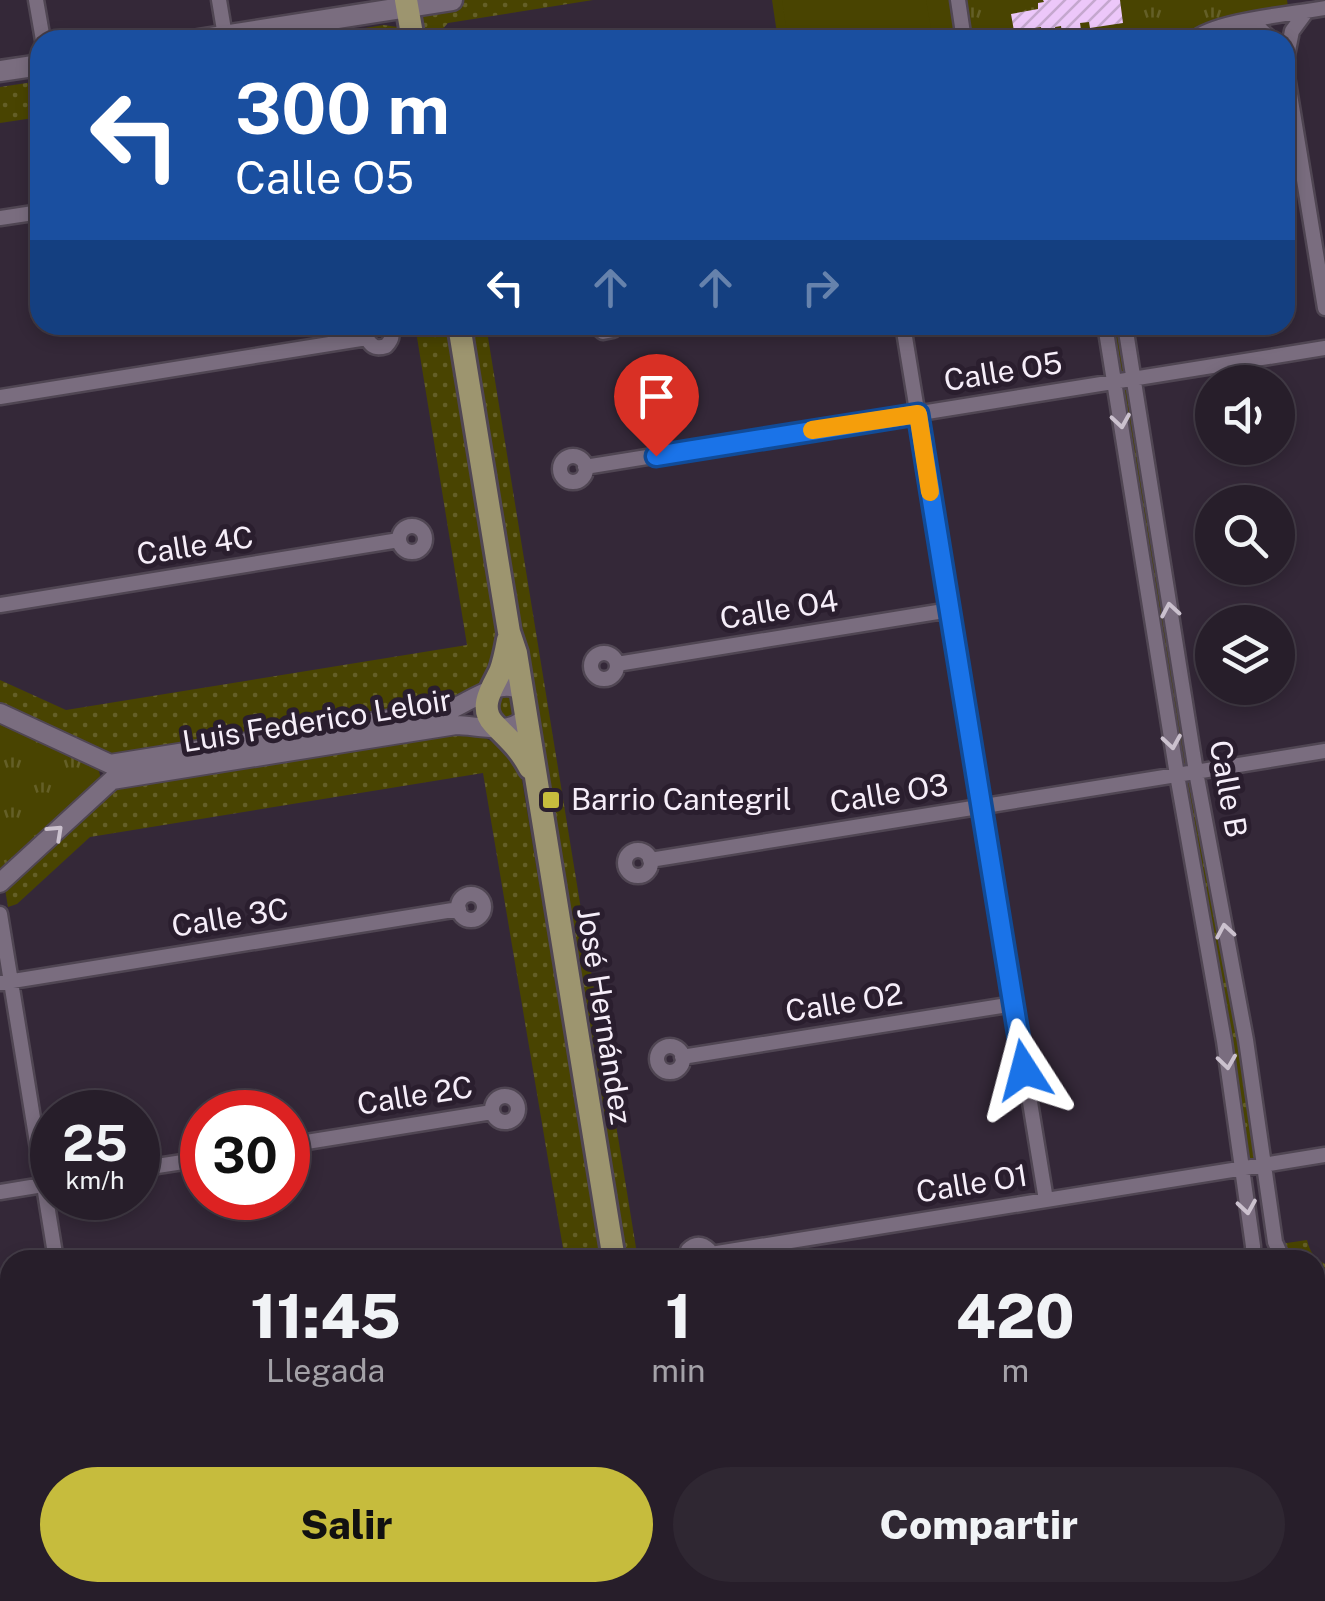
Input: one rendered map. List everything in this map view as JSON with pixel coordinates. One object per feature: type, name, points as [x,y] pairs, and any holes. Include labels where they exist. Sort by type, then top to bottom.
[{"type":"main road","points":[[259,30],[452,0]]},
{"type":"main road","points":[[407,4],[411,30]]},
{"type":"main road","points":[[0,71],[30,66]]},
{"type":"main road","name":"José Hernández","points":[[462,335],[612,1250]]},
{"type":"main road","name":"José Hernández","points":[[510,632],[502,669],[486,704],[492,723],[518,747],[536,782]]},
{"type":"street","points":[[36,0],[41,30]]},
{"type":"street","points":[[219,0],[224,30]]},
{"type":"street","points":[[958,0],[962,30]]},
{"type":"street","points":[[1211,30],[1325,8]]},
{"type":"street","points":[[1293,30],[1306,12]]},
{"type":"street","points":[[1234,23],[1261,30]]},
{"type":"street","points":[[1295,125],[1325,308]]},
{"type":"street","points":[[0,218],[30,214]]},
{"type":"street","points":[[0,397],[347,335]]},
{"type":"street","points":[[369,335],[369,342],[377,348],[386,346],[392,335]]},
{"type":"street","points":[[905,335],[1046,1200]]},
{"type":"street","name":"Calle B","points":[[1107,335],[1224,1041],[1253,1250]]},
{"type":"street","name":"Calle B","points":[[1127,335],[1196,772],[1246,1040],[1279,1250]]},
{"type":"street","name":"Calle O5","points":[[586,467],[1325,348]]},
{"type":"street","name":"Calle 4C","points":[[0,605],[399,540]]},
{"type":"street","name":"Calle O4","points":[[617,664],[950,610]]},
{"type":"street","name":"Luis Federico Leloir","points":[[111,772],[452,709],[501,686],[522,690]]},
{"type":"street","points":[[0,713],[111,772],[0,883]]},
{"type":"street","name":"Luis Federico Leloir","points":[[111,772],[456,725],[500,728],[520,724],[526,716]]},
{"type":"street","name":"Calle O3","points":[[650,860],[1325,751]]},
{"type":"street","name":"Calle 3C","points":[[5,982],[459,909]]},
{"type":"street","points":[[0,914],[5,982],[30,1099]]},
{"type":"street","name":"Calle O2","points":[[682,1057],[1014,1004]]},
{"type":"street","name":"Calle 2C","points":[[310,1141],[492,1112]]},
{"type":"street","name":"Calle O1","points":[[752,1250],[1325,1155]]},
{"type":"street","points":[[0,1192],[30,1187]]},
{"type":"street","points":[[52,1220],[55,1250]]},
{"type":"green space","points":[[452,0],[593,0],[448,23],[442,30],[411,30],[408,7]]},
{"type":"green space","points":[[772,0],[1287,0],[1289,14],[1230,30],[776,30]]},
{"type":"green space","points":[[782,0],[926,0],[931,30],[786,30]]},
{"type":"green space","points":[[384,25],[399,30],[352,30]]},
{"type":"green space","points":[[30,82],[30,118],[0,123],[0,87]]},
{"type":"green space","points":[[417,335],[450,335],[496,636],[494,662],[482,685],[452,703],[122,756],[106,755],[0,705],[0,680],[66,710],[467,645]]},
{"type":"green space","points":[[460,335],[488,335],[636,1250],[612,1250],[536,782],[493,723],[506,650]]},
{"type":"green space","points":[[1107,335],[1127,335],[1263,1165],[1241,1168]]},
{"type":"green space","points":[[0,723],[98,767],[101,779],[0,874]]},
{"type":"green space","points":[[446,730],[484,738],[500,748],[522,780],[600,1250],[563,1250],[483,773],[90,837],[17,904],[8,907],[5,889],[122,783]]},
{"type":"green space","points":[[1307,1240],[1311,1250],[1275,1250],[1280,1249],[1280,1244]]},
{"type":"building","points":[[1120,0],[1123,23],[1090,28],[1089,22],[1080,23],[1081,30],[1062,30],[1061,26],[1056,30],[1041,27],[1014,30],[1011,14],[1038,9],[1038,3]]},
{"type":"slow traffic","points":[[812,430],[918,414],[930,492]]},
{"type":"place","name":"Barrio Cantegril","points":[[551,800]]},
{"type":"route","points":[[656,456],[918,414],[1024,1070]]}]
